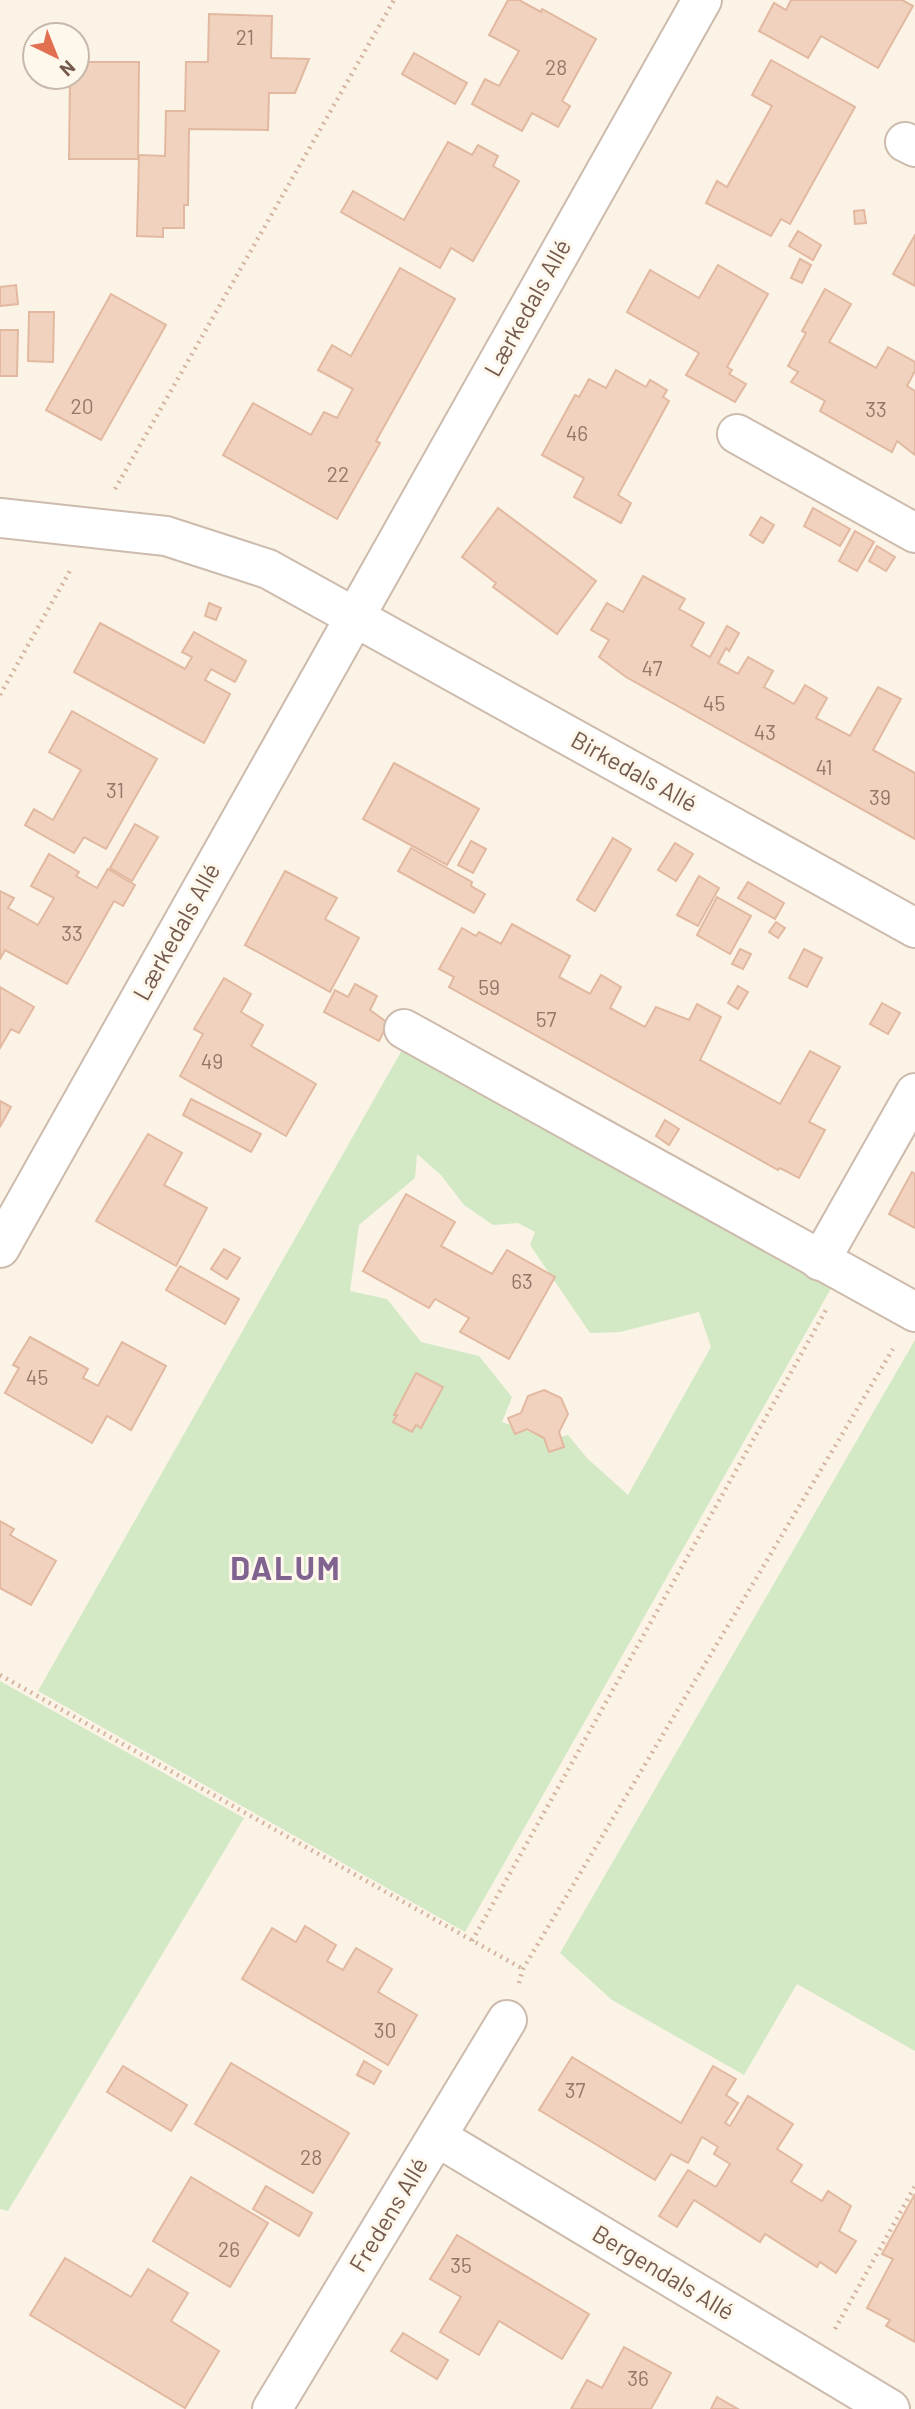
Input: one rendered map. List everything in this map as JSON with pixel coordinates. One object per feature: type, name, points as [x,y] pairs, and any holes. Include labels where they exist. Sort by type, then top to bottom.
[{"type":"street","name":"Lærkedals Allé","points":[[0,1248],[702,0]]},
{"type":"street","points":[[737,434],[915,533]]},
{"type":"street","points":[[0,518],[94,526],[166,536],[268,569],[354,615]]},
{"type":"street","name":"Birkedals Allé","points":[[354,615],[915,928]]},
{"type":"street","points":[[404,1029],[915,1312]]},
{"type":"street","points":[[833,1268],[915,1093]]},
{"type":"street","name":"Fredens Allé","points":[[272,2409],[507,2020]]},
{"type":"street","name":"Bergendals Allé","points":[[437,2137],[890,2409]]},
{"type":"path","points":[[0,695],[394,0]]},
{"type":"path","points":[[472,1941],[833,1268]]},
{"type":"path","points":[[507,2020],[523,1969],[894,1348]]},
{"type":"path","points":[[0,1675],[523,1969]]},
{"type":"path","points":[[815,2364],[915,2186]]},
{"type":"green space","points":[[406,1043],[833,1285],[465,1932],[38,1691]],"holes":[[[417,1154],[441,1175],[464,1205],[493,1225],[518,1223],[535,1232],[530,1245],[590,1333],[620,1332],[699,1312],[711,1347],[628,1495],[587,1458],[568,1435],[550,1439],[502,1422],[512,1397],[479,1356],[421,1342],[387,1299],[350,1291],[359,1225],[415,1178]]]},
{"type":"green space","points":[[915,1340],[915,2051],[797,1984],[744,2075],[612,2000],[560,1953]]},
{"type":"green space","points":[[0,1681],[244,1818],[8,2211],[0,2209]]},
{"type":"building","points":[[508,0],[519,0],[541,12],[542,9],[596,39],[562,101],[570,106],[558,127],[532,113],[522,131],[472,104],[485,79],[499,86],[519,51],[489,35]]},
{"type":"building","points":[[791,0],[902,0],[913,6],[878,68],[821,36],[808,58],[759,31],[774,3],[786,10]]},
{"type":"building","points":[[209,14],[272,16],[271,58],[309,59],[295,93],[269,93],[268,130],[189,129],[188,205],[184,205],[184,228],[163,228],[163,237],[137,236],[139,155],[165,156],[166,111],[185,111],[186,62],[208,62]]},
{"type":"building","points":[[414,53],[467,83],[455,104],[402,74]]},
{"type":"building","points":[[771,60],[855,107],[790,224],[781,219],[771,236],[706,203],[717,181],[727,187],[772,106],[752,95]]},
{"type":"building","points":[[91,62],[139,62],[138,159],[69,159],[70,91],[91,91]]},
{"type":"building","points":[[448,142],[472,155],[478,145],[498,156],[493,166],[519,181],[473,261],[451,248],[440,268],[341,212],[353,191],[404,220]]},
{"type":"building","points":[[864,210],[866,223],[855,224],[854,211]]},
{"type":"building","points":[[798,231],[821,245],[813,260],[789,246]]},
{"type":"building","points":[[915,235],[915,286],[893,274]]},
{"type":"building","points":[[800,259],[811,265],[802,283],[791,278]]},
{"type":"building","points":[[718,265],[768,294],[727,367],[732,370],[729,374],[746,384],[735,402],[686,375],[699,353],[627,312],[650,270],[699,298]]},
{"type":"building","points":[[400,268],[455,299],[376,441],[380,443],[337,519],[223,455],[253,403],[311,435],[324,412],[337,418],[353,389],[318,370],[332,345],[351,356]]},
{"type":"building","points":[[16,285],[18,304],[0,306],[0,287]]},
{"type":"building","points":[[825,289],[851,304],[829,342],[876,368],[888,347],[915,362],[915,371],[907,386],[915,391],[915,455],[897,441],[892,452],[820,411],[825,401],[791,382],[798,372],[788,366],[806,333],[802,331]]},
{"type":"building","points":[[111,294],[166,325],[101,440],[46,410]]},
{"type":"building","points":[[29,312],[54,312],[53,362],[28,361]]},
{"type":"building","points":[[0,330],[18,330],[17,376],[0,376]]},
{"type":"building","points":[[616,370],[646,387],[650,380],[667,390],[663,397],[669,401],[618,495],[631,503],[621,523],[574,497],[584,478],[542,455],[575,395],[579,397],[589,379],[606,388]]},
{"type":"building","points":[[498,508],[596,581],[557,634],[493,587],[496,583],[462,557]]},
{"type":"building","points":[[813,508],[850,529],[840,546],[804,526]]},
{"type":"building","points":[[761,517],[774,525],[763,543],[750,535]]},
{"type":"building","points":[[855,531],[874,542],[857,571],[839,561]]},
{"type":"building","points":[[877,546],[895,557],[886,571],[869,561]]},
{"type":"building","points":[[643,576],[685,599],[679,609],[704,623],[691,646],[710,657],[727,626],[739,633],[729,651],[726,648],[718,663],[738,674],[748,657],[773,671],[764,687],[794,704],[805,685],[827,698],[816,718],[850,736],[878,687],[901,699],[873,750],[915,773],[915,839],[626,677],[599,657],[609,640],[591,630],[607,603],[623,612]]},
{"type":"building","points":[[209,603],[221,608],[216,620],[205,616]]},
{"type":"building","points":[[100,623],[185,669],[192,657],[182,652],[194,632],[246,661],[235,682],[211,669],[205,680],[230,694],[204,743],[74,672]]},
{"type":"building","points":[[72,711],[157,759],[106,849],[84,837],[74,853],[25,825],[34,809],[53,820],[81,770],[49,752]]},
{"type":"building","points":[[394,763],[479,809],[447,865],[363,819]]},
{"type":"building","points":[[135,824],[158,837],[132,881],[110,868]]},
{"type":"building","points":[[613,838],[631,849],[595,911],[577,900]]},
{"type":"building","points":[[471,841],[486,849],[473,873],[458,865]]},
{"type":"building","points":[[675,843],[693,854],[676,881],[658,870]]},
{"type":"building","points":[[411,848],[472,882],[471,886],[485,894],[474,913],[398,871]]},
{"type":"building","points":[[49,854],[79,872],[76,876],[97,888],[108,869],[135,885],[123,906],[114,901],[67,984],[5,950],[0,959],[0,891],[14,898],[8,908],[38,925],[54,898],[31,886]]},
{"type":"building","points":[[285,871],[337,898],[325,919],[359,938],[330,992],[245,945]]},
{"type":"building","points":[[699,876],[719,888],[698,926],[677,915]]},
{"type":"building","points":[[748,882],[784,903],[775,919],[738,898]]},
{"type":"building","points":[[717,897],[751,916],[730,954],[697,935]]},
{"type":"building","points":[[776,922],[785,928],[778,938],[769,932]]},
{"type":"building","points":[[512,924],[570,956],[559,977],[590,994],[601,975],[621,987],[610,1008],[645,1027],[656,1007],[689,1020],[697,1004],[721,1017],[700,1060],[780,1104],[810,1051],[840,1067],[809,1122],[825,1130],[799,1178],[780,1168],[778,1170],[449,987],[454,977],[439,969],[462,928],[476,936],[479,932],[501,944]]},
{"type":"building","points":[[740,949],[751,954],[743,969],[732,964]]},
{"type":"building","points":[[804,949],[822,958],[807,987],[789,978]]},
{"type":"building","points":[[224,978],[251,994],[241,1012],[263,1025],[251,1046],[316,1084],[286,1136],[180,1076],[203,1034],[194,1029]]},
{"type":"building","points":[[355,984],[377,996],[370,1010],[388,1023],[379,1041],[324,1012],[335,990],[348,997]]},
{"type":"building","points":[[738,986],[748,992],[738,1009],[728,1003]]},
{"type":"building","points":[[0,987],[34,1007],[19,1033],[11,1029],[0,1048]]},
{"type":"building","points":[[882,1003],[900,1013],[888,1034],[870,1024]]},
{"type":"building","points":[[191,1099],[261,1134],[251,1152],[183,1115]]},
{"type":"building","points":[[0,1101],[11,1107],[0,1127]]},
{"type":"building","points":[[665,1120],[679,1129],[669,1145],[656,1136]]},
{"type":"building","points":[[148,1134],[182,1153],[164,1185],[207,1208],[176,1266],[96,1221]]},
{"type":"building","points":[[912,1172],[915,1174],[915,1228],[889,1214]]},
{"type":"building","points":[[406,1194],[455,1222],[441,1246],[492,1274],[507,1250],[555,1277],[509,1359],[460,1332],[469,1318],[435,1299],[429,1308],[363,1271]]},
{"type":"building","points":[[224,1249],[240,1258],[227,1279],[211,1269]]},
{"type":"building","points":[[180,1266],[239,1299],[225,1324],[166,1290]]},
{"type":"building","points":[[30,1337],[88,1369],[83,1378],[98,1386],[122,1342],[166,1366],[131,1430],[107,1416],[92,1443],[5,1393],[19,1368],[13,1365]]},
{"type":"building","points":[[416,1373],[443,1387],[421,1428],[416,1425],[412,1432],[393,1422]]},
{"type":"building","points":[[544,1390],[561,1398],[568,1414],[559,1432],[564,1447],[549,1452],[544,1438],[527,1429],[515,1434],[508,1418],[521,1413],[528,1396]]},
{"type":"building","points":[[0,1521],[14,1529],[10,1535],[56,1561],[31,1605],[0,1588]]},
{"type":"building","points":[[305,1926],[336,1945],[327,1961],[343,1970],[356,1948],[392,1969],[378,1992],[417,2015],[388,2065],[242,1979],[272,1928],[296,1942]]},
{"type":"building","points":[[572,2057],[681,2123],[713,2066],[736,2079],[726,2095],[738,2103],[725,2123],[730,2126],[748,2096],[793,2124],[777,2149],[802,2165],[791,2182],[822,2201],[828,2191],[851,2206],[839,2231],[856,2241],[836,2273],[820,2262],[817,2267],[765,2234],[760,2242],[694,2200],[677,2227],[659,2216],[688,2170],[716,2187],[730,2164],[714,2154],[718,2147],[702,2137],[688,2163],[671,2154],[655,2180],[539,2110]]},
{"type":"building","points":[[364,2061],[381,2071],[374,2084],[357,2075]]},
{"type":"building","points":[[231,2063],[349,2133],[313,2193],[195,2124]]},
{"type":"building","points":[[123,2066],[187,2105],[171,2131],[107,2092]]},
{"type":"building","points":[[191,2177],[268,2223],[230,2287],[153,2241]]},
{"type":"building","points":[[266,2186],[312,2213],[299,2236],[253,2209]]},
{"type":"building","points":[[915,2194],[915,2342],[886,2326],[890,2320],[867,2308],[893,2259],[882,2254]]},
{"type":"building","points":[[457,2235],[589,2314],[562,2359],[499,2321],[479,2355],[440,2332],[461,2297],[430,2279]]},
{"type":"building","points":[[65,2258],[131,2297],[148,2269],[188,2293],[171,2321],[219,2351],[185,2408],[30,2315]]},
{"type":"building","points":[[403,2333],[448,2360],[437,2379],[391,2351]]},
{"type":"building","points":[[624,2347],[671,2373],[651,2409],[571,2409],[587,2380],[602,2388]]},
{"type":"building","points":[[717,2397],[738,2409],[711,2409]]},
{"type":"district","name":"DALUM","points":[[286,1569]]}]
